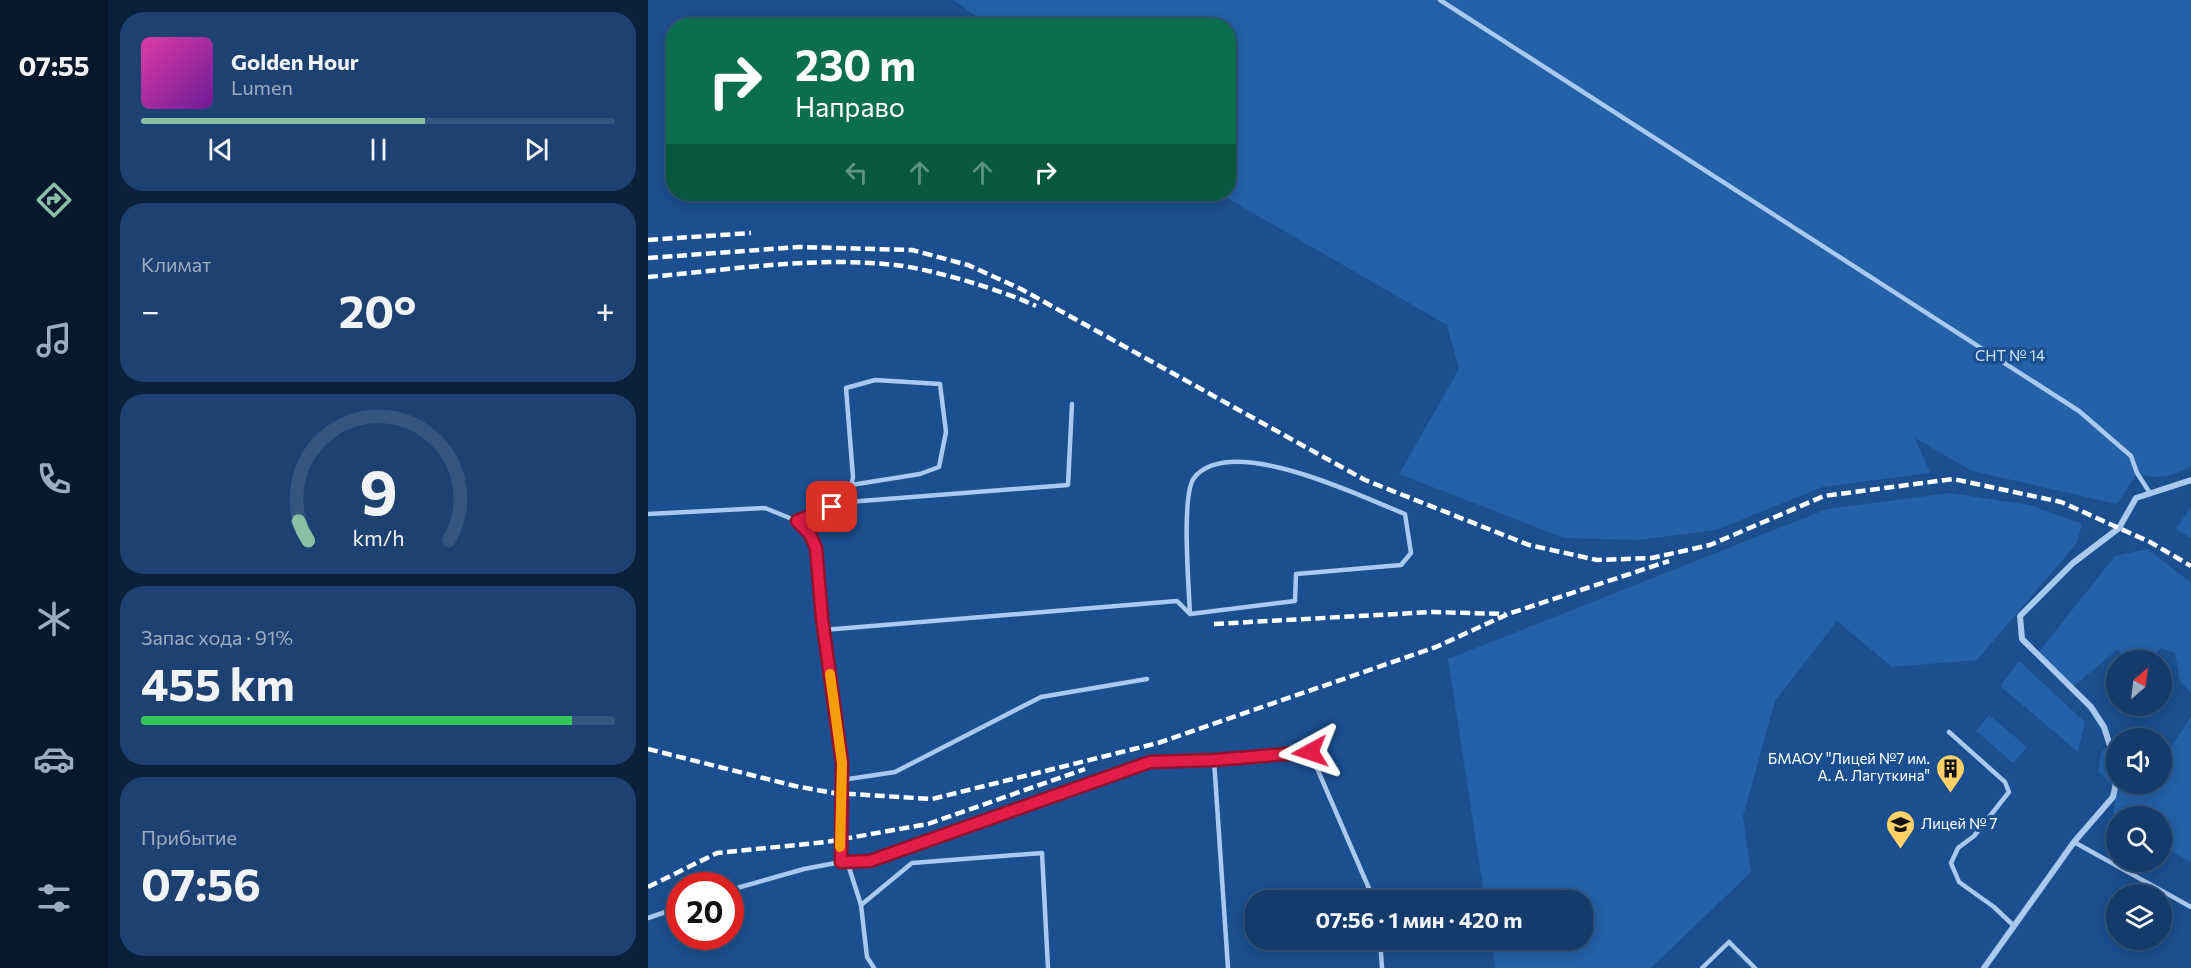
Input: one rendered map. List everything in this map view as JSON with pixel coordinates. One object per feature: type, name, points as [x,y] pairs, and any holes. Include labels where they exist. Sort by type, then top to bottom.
[{"type":"street","points":[[2108,728],[2107,724],[2091,707],[2022,639],[2020,616],[2073,563],[2119,528],[2136,498],[2191,480]]},
{"type":"street","points":[[1984,968],[2074,842],[2114,794]]},
{"type":"lane","points":[[1440,0],[2079,411],[2131,456],[2137,473],[2150,493]]},
{"type":"lane","points":[[848,502],[851,484],[846,388],[874,380],[940,384],[946,432],[939,467],[920,474],[851,484]]},
{"type":"lane","points":[[797,521],[848,502],[1068,485],[1072,404]]},
{"type":"lane","points":[[1239,462],[1290,469],[1405,514],[1412,553],[1401,565],[1296,574],[1295,601],[1190,614],[1187,502],[1194,478],[1212,465],[1239,462]]},
{"type":"lane","points":[[648,513],[765,508],[797,521],[810,534],[816,548],[823,630],[842,763],[841,862]]},
{"type":"lane","points":[[823,630],[1177,600],[1190,614]]},
{"type":"lane","points":[[842,780],[895,772],[1041,697],[1147,679]]},
{"type":"lane","points":[[1949,732],[2006,782],[2009,792],[1974,836],[1958,848],[1951,863],[1959,882],[1994,907],[2013,926]]},
{"type":"lane","points":[[744,887],[804,868],[847,861],[870,861],[1150,762],[1214,760],[1310,752],[1370,890]]},
{"type":"lane","points":[[1214,760],[1228,968]]},
{"type":"lane","points":[[2074,842],[2191,907]]},
{"type":"lane","points":[[861,905],[912,862],[1042,853],[1048,968]]},
{"type":"lane","points":[[847,861],[861,905],[867,957],[874,968]]},
{"type":"lane","points":[[648,918],[666,912]]},
{"type":"lane","points":[[1702,968],[1729,942],[1755,968]]},
{"type":"lane","points":[[1381,950],[1382,968]]},
{"type":"green space","name":"СНТ № 14","points":[[953,0],[2191,0],[2191,466],[2164,476],[2137,473],[2117,504],[1972,471],[1915,438],[1930,473],[1823,487],[1716,530],[1639,540],[1564,538],[1399,474],[1459,369],[1447,325],[1232,201],[1236,201],[1236,18],[979,18]]},
{"type":"green space","points":[[1950,493],[2030,505],[2082,524],[2077,543],[1977,660],[1892,667],[1837,621],[1775,701],[1743,816],[1751,872],[1651,968],[1495,968],[1493,950],[1593,950],[1593,890],[1483,890],[1448,659],[1827,509]]},
{"type":"green space","points":[[2191,507],[2191,538],[2176,529]]},
{"type":"green space","points":[[2148,549],[2191,583],[2191,693],[2180,681],[2175,653],[2172,650],[2161,648],[2159,650],[2106,650],[2106,659],[2074,686],[2038,653],[2115,556]]},
{"type":"green space","points":[[2019,661],[2085,722],[2078,752],[2000,686]]},
{"type":"green space","points":[[1989,715],[2027,747],[2013,763],[1976,731]]},
{"type":"green space","points":[[2191,717],[2191,862],[2172,852],[2172,806],[2114,806],[2116,794],[2172,794],[2172,745]]},
{"type":"green space","points":[[2106,747],[2106,779],[2098,771],[2101,753]]},
{"type":"railway","points":[[648,240],[751,233]]},
{"type":"railway","points":[[648,258],[799,247],[912,250],[968,265],[1021,289],[1365,480],[1529,545],[1597,560],[1652,558],[1710,545],[1824,496],[1953,479],[2061,502],[2150,542],[2191,566]]},
{"type":"railway","points":[[648,277],[803,263],[895,265],[967,281],[1036,306]]},
{"type":"railway","points":[[648,749],[795,786],[834,793],[932,799],[1158,743],[1436,647],[1508,614],[1669,561]]},
{"type":"railway","points":[[1214,624],[1432,612],[1505,614]]},
{"type":"railway","points":[[648,887],[717,853],[826,842],[928,824],[1085,769]]},
{"type":"slow traffic","points":[[830,674],[842,763],[840,847]]},
{"type":"place","name":"БМАОУ \"Лицей №7 им. А. А. Лагуткина\"","points":[[1951,794]]},
{"type":"place","name":"Лицей № 7","points":[[1900,850]]},
{"type":"route","points":[[832,507],[797,521],[810,534],[816,548],[822,618],[842,763],[839,839],[841,862],[870,861],[1150,762],[1214,760],[1310,752]]}]
